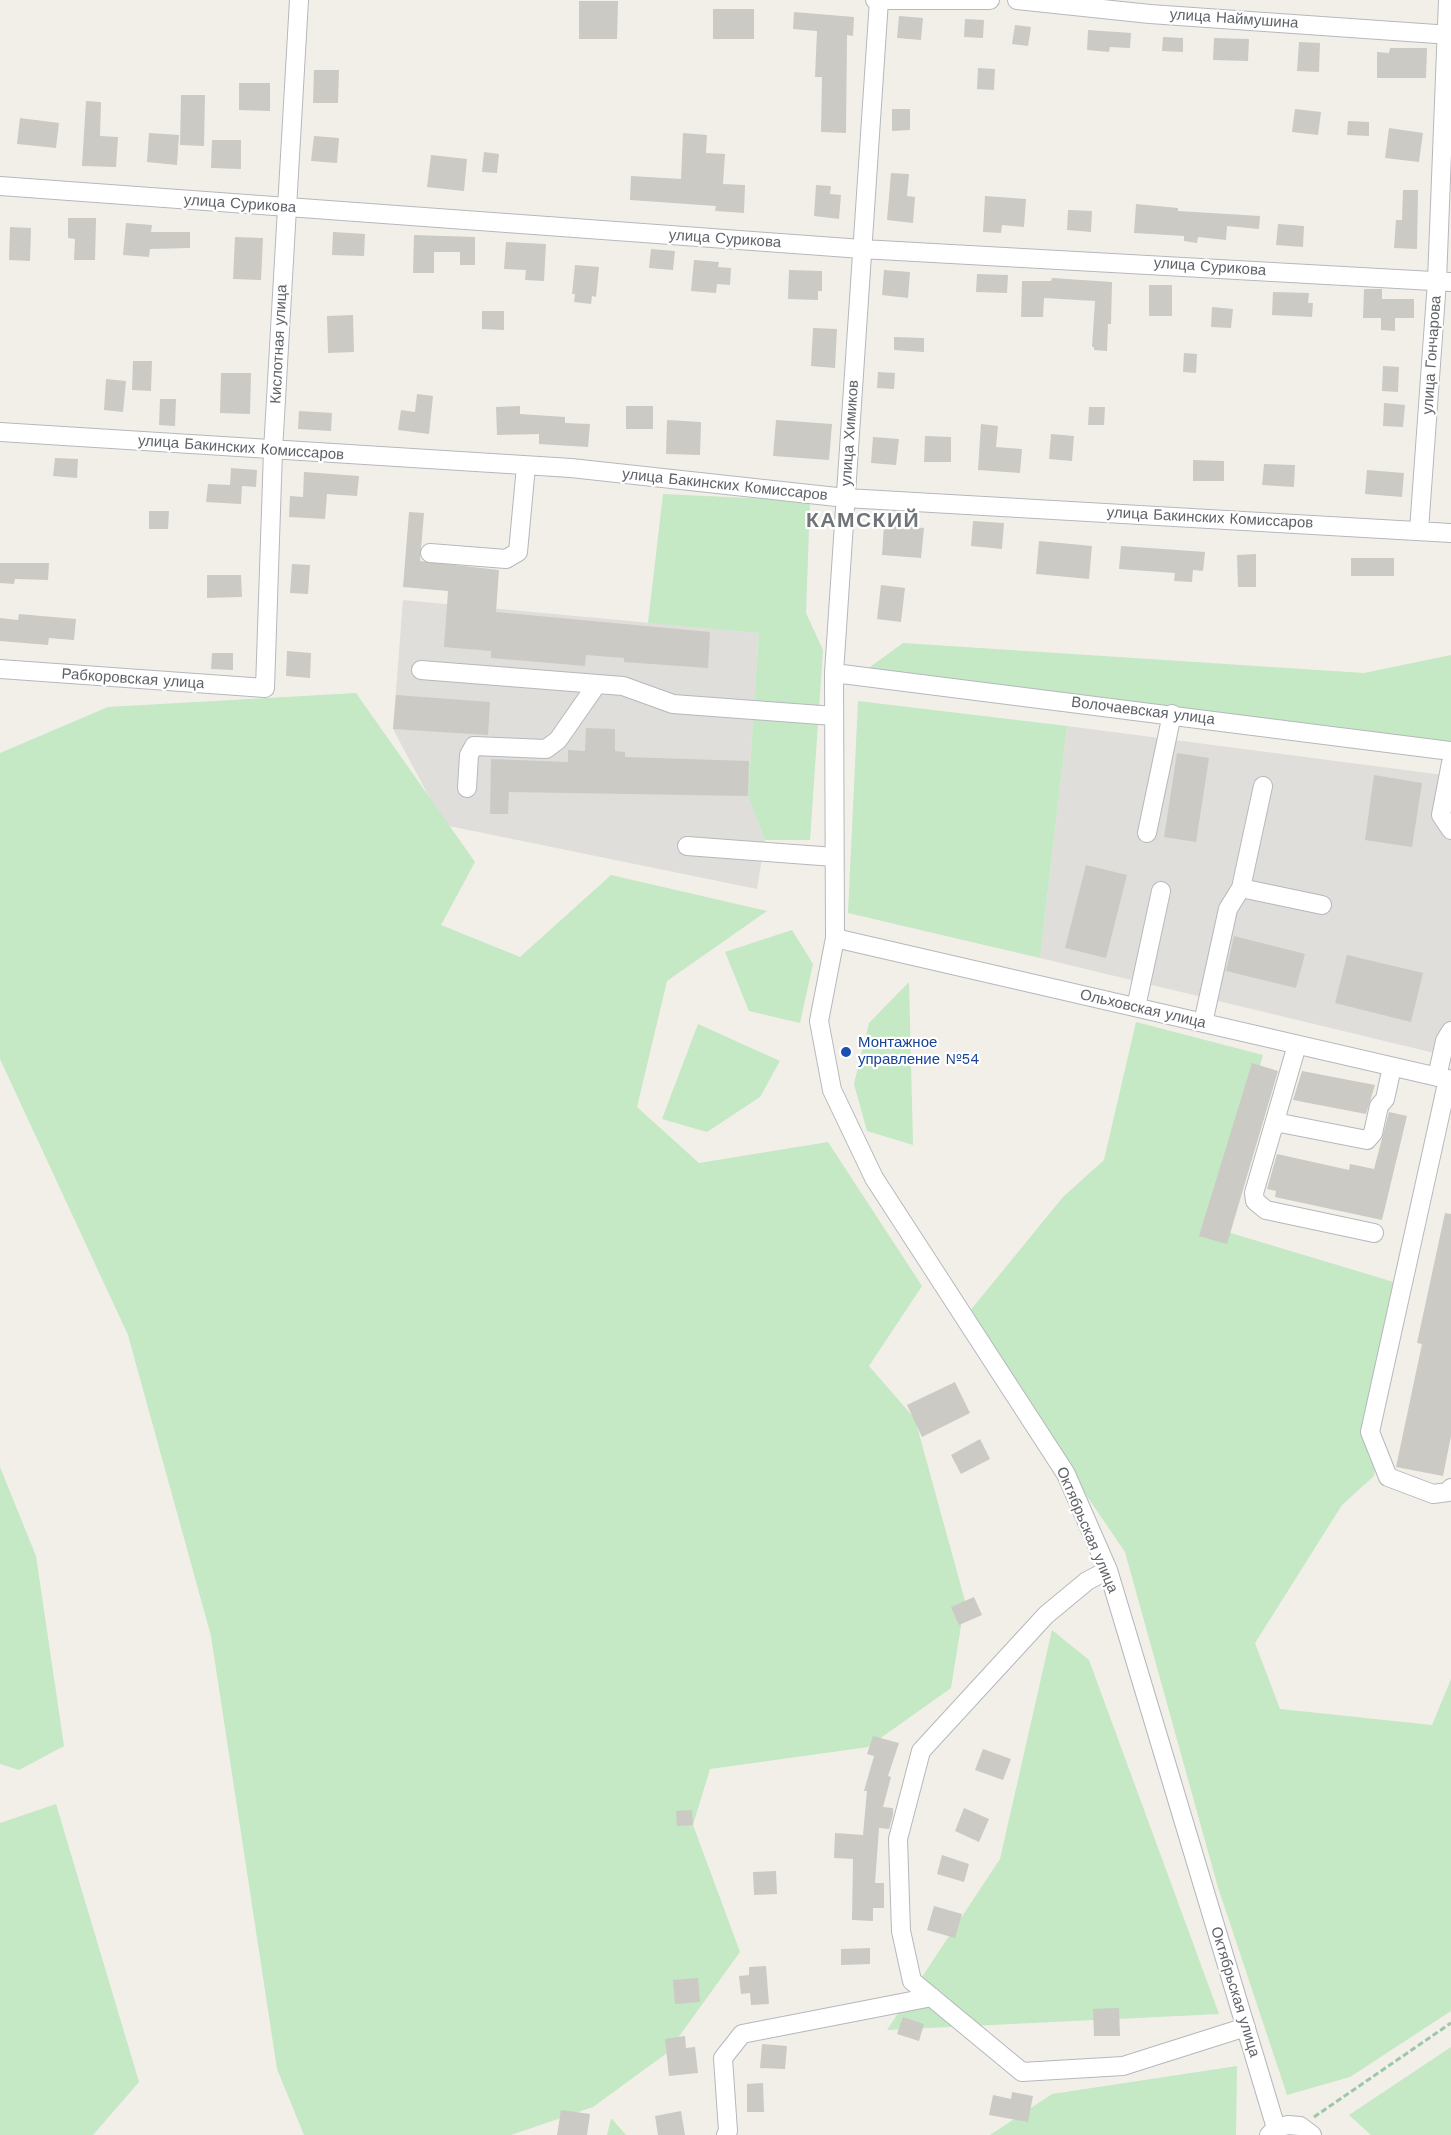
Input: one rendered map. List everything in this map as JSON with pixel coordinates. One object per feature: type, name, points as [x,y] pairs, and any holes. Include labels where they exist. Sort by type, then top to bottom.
[{"type":"street","name":"Кислотная улица","points":[[265,688],[273,451],[299,0]]},
{"type":"street","points":[[878,0],[990,0]]},
{"type":"street","name":"улица Химиков","points":[[835,938],[834,673],[878,0]]},
{"type":"street","name":"улица Наймушина","points":[[1017,0],[1150,14],[1449,35]]},
{"type":"street","name":"улица Гончарова","points":[[1419,530],[1444,282],[1448,0]]},
{"type":"street","name":"улица Сурикова","points":[[0,186],[862,249],[1444,282]]},
{"type":"street","name":"улица Бакинских Комиссаров","points":[[0,432],[526,466],[846,498],[1451,533]]},
{"type":"street","points":[[430,553],[506,559],[518,552],[526,466]]},
{"type":"street","name":"Рабкоровская улица","points":[[0,669],[265,688]]},
{"type":"street","points":[[421,670],[623,686],[673,704],[834,716]]},
{"type":"street","name":"Волочаевская улица","points":[[834,673],[1451,751]]},
{"type":"street","points":[[467,788],[469,755],[474,746],[546,749],[558,740],[597,684]]},
{"type":"street","points":[[1147,833],[1172,714]]},
{"type":"street","points":[[1451,763],[1441,808],[1443,820],[1451,830]]},
{"type":"street","points":[[1203,1023],[1228,909],[1241,888],[1263,786]]},
{"type":"street","points":[[687,846],[834,857]]},
{"type":"street","points":[[1241,888],[1322,905]]},
{"type":"street","points":[[1136,1007],[1161,891]]},
{"type":"street","name":"Ольховская улица","points":[[835,938],[1445,1079]]},
{"type":"street","name":"Октябрьская улица","points":[[835,938],[819,1021],[832,1090],[874,1178],[1066,1474],[1108,1570],[1246,2027],[1272,2132]]},
{"type":"street","points":[[1451,1031],[1445,1041],[1445,1079],[1370,1432],[1388,1477],[1432,1494],[1448,1492],[1451,1488]]},
{"type":"street","points":[[1297,1045],[1254,1193],[1259,1207],[1374,1233]]},
{"type":"street","points":[[1275,1122],[1367,1140],[1373,1133],[1379,1106],[1385,1099],[1392,1066]]},
{"type":"street","points":[[1108,1570],[1088,1581],[1047,1615],[921,1751],[898,1839],[901,1931],[912,1981],[1022,2072],[1123,2066],[1246,2027]]},
{"type":"street","points":[[726,2135],[728,2131],[723,2058],[742,2034],[932,1998]]},
{"type":"street","points":[[1272,2132],[1288,2124],[1306,2131]]},
{"type":"path","points":[[1306,2131],[1451,2024]]},
{"type":"shaded area","points":[[403,600],[759,633],[748,796],[765,840],[757,889],[444,825],[393,729]]},
{"type":"shaded area","points":[[1067,726],[1451,776],[1451,1057],[1040,958]]},
{"type":"green space","points":[[663,494],[810,501],[806,613],[823,650],[810,840],[765,840],[748,796],[759,633],[648,623]]},
{"type":"green space","points":[[903,643],[1364,673],[1451,655],[1451,743],[866,670]]},
{"type":"green space","points":[[356,693],[475,862],[441,925],[520,957],[611,875],[767,911],[667,981],[637,1107],[699,1163],[828,1142],[922,1286],[869,1366],[915,1419],[965,1601],[951,1688],[868,1747],[710,1769],[693,1825],[740,1952],[667,2053],[593,2107],[511,2135],[304,2135],[277,2069],[211,1636],[128,1335],[0,1059],[0,753],[108,707]]},
{"type":"green space","points":[[858,701],[1067,726],[1040,958],[848,913]]},
{"type":"green space","points":[[792,930],[813,964],[800,1023],[749,1011],[725,952]]},
{"type":"green space","points":[[909,982],[913,1145],[867,1131],[854,1084],[869,1023]]},
{"type":"green space","points":[[1136,1022],[1263,1055],[1214,1228],[1397,1283],[1374,1476],[1342,1505],[1255,1643],[1280,1709],[1432,1725],[1451,1679],[1451,2011],[1350,2077],[1287,2095],[1217,1884],[1125,1552],[965,1317],[1063,1197],[1104,1160]]},
{"type":"green space","points":[[698,1024],[780,1061],[760,1097],[707,1132],[662,1119]]},
{"type":"green space","points":[[0,1467],[36,1556],[64,1746],[19,1770],[0,1764]]},
{"type":"green space","points":[[1052,1630],[1089,1660],[1219,2014],[887,2030],[1000,1859]]},
{"type":"green space","points":[[56,1804],[139,2082],[93,2135],[0,2135],[0,1823]]},
{"type":"green space","points":[[1451,2047],[1451,2135],[1371,2135],[1349,2115]]},
{"type":"green space","points":[[1237,2066],[1236,2135],[990,2135],[1052,2094]]},
{"type":"green space","points":[[612,2119],[626,2135],[607,2135]]},
{"type":"building","points":[[579,1],[618,1],[617,39],[579,39]]},
{"type":"building","points":[[713,9],[754,9],[754,39],[713,39]]},
{"type":"building","points":[[794,12],[854,17],[853,36],[847,35],[846,133],[821,132],[822,77],[815,77],[817,31],[793,29]]},
{"type":"building","points":[[899,16],[923,18],[921,40],[897,38]]},
{"type":"building","points":[[965,19],[984,20],[983,38],[964,37]]},
{"type":"building","points":[[1015,25],[1031,27],[1028,46],[1012,44]]},
{"type":"building","points":[[1088,30],[1131,33],[1130,48],[1110,47],[1109,52],[1087,50]]},
{"type":"building","points":[[1163,37],[1183,38],[1183,52],[1162,51]]},
{"type":"building","points":[[1214,38],[1249,39],[1248,61],[1213,60]]},
{"type":"building","points":[[1299,42],[1320,43],[1319,72],[1297,71]]},
{"type":"building","points":[[1390,48],[1427,48],[1426,78],[1377,78],[1377,52],[1389,53]]},
{"type":"building","points":[[978,68],[995,69],[994,90],[977,89]]},
{"type":"building","points":[[314,70],[339,70],[338,103],[313,103]]},
{"type":"building","points":[[239,83],[270,83],[270,111],[239,110]]},
{"type":"building","points":[[181,95],[205,95],[204,146],[180,145]]},
{"type":"building","points":[[86,101],[101,102],[100,136],[118,137],[116,167],[82,166]]},
{"type":"building","points":[[892,109],[910,109],[910,130],[892,131]]},
{"type":"building","points":[[1295,109],[1321,112],[1318,135],[1292,132]]},
{"type":"building","points":[[20,118],[59,123],[56,148],[17,144]]},
{"type":"building","points":[[1348,121],[1369,122],[1369,136],[1347,135]]},
{"type":"building","points":[[1389,128],[1423,133],[1419,162],[1385,158]]},
{"type":"building","points":[[149,133],[179,135],[177,165],[147,162]]},
{"type":"building","points":[[683,133],[707,135],[706,153],[725,154],[723,184],[745,185],[744,213],[715,211],[716,206],[630,200],[631,176],[681,179]]},
{"type":"building","points":[[314,136],[339,138],[337,163],[311,161]]},
{"type":"building","points":[[212,140],[241,140],[241,169],[211,168]]},
{"type":"building","points":[[484,152],[499,154],[497,173],[482,172]]},
{"type":"building","points":[[431,155],[467,159],[464,191],[427,187]]},
{"type":"building","points":[[891,173],[909,174],[907,196],[915,197],[913,223],[887,220]]},
{"type":"building","points":[[816,185],[831,186],[830,194],[841,195],[839,219],[814,216]]},
{"type":"building","points":[[1403,190],[1418,190],[1417,249],[1394,248],[1396,220],[1402,220]]},
{"type":"building","points":[[985,196],[1026,199],[1024,227],[1002,225],[1001,233],[983,232]]},
{"type":"building","points":[[1136,204],[1178,208],[1178,211],[1260,216],[1259,229],[1227,226],[1226,240],[1198,237],[1197,243],[1184,241],[1184,236],[1134,233]]},
{"type":"building","points":[[1068,210],[1092,211],[1091,232],[1067,230]]},
{"type":"building","points":[[68,218],[96,218],[95,260],[74,260],[75,239],[68,238]]},
{"type":"building","points":[[126,223],[152,225],[151,232],[190,232],[190,248],[150,249],[149,257],[123,255]]},
{"type":"building","points":[[1278,224],[1304,226],[1303,247],[1276,245]]},
{"type":"building","points":[[10,227],[31,228],[30,261],[9,260]]},
{"type":"building","points":[[333,232],[365,234],[364,256],[332,255]]},
{"type":"building","points":[[414,235],[475,237],[475,265],[460,265],[460,252],[434,252],[434,273],[413,273]]},
{"type":"building","points":[[235,237],[263,238],[261,280],[233,279]]},
{"type":"building","points":[[506,242],[546,244],[544,281],[525,280],[526,270],[504,269]]},
{"type":"building","points":[[651,249],[675,251],[673,270],[649,268]]},
{"type":"building","points":[[694,260],[719,262],[718,267],[731,268],[730,285],[717,284],[716,293],[691,291]]},
{"type":"building","points":[[575,265],[599,267],[596,297],[592,296],[591,304],[574,302],[575,294],[572,294]]},
{"type":"building","points":[[789,270],[822,271],[822,291],[818,291],[818,300],[788,299]]},
{"type":"building","points":[[884,270],[910,272],[908,298],[882,295]]},
{"type":"building","points":[[977,274],[1008,275],[1007,293],[976,292]]},
{"type":"building","points":[[1052,278],[1112,282],[1111,324],[1108,324],[1107,351],[1094,350],[1092,347],[1095,301],[1044,298],[1043,317],[1021,317],[1022,281],[1051,281]]},
{"type":"building","points":[[1149,285],[1172,285],[1172,316],[1149,316]]},
{"type":"building","points":[[1364,289],[1382,289],[1382,299],[1414,299],[1414,318],[1395,318],[1395,331],[1381,330],[1381,318],[1363,318]]},
{"type":"building","points":[[1273,292],[1309,293],[1308,303],[1313,303],[1312,317],[1272,315]]},
{"type":"building","points":[[1212,307],[1233,309],[1231,328],[1211,327]]},
{"type":"building","points":[[482,311],[504,311],[504,330],[482,329]]},
{"type":"building","points":[[353,315],[354,352],[328,353],[327,316]]},
{"type":"building","points":[[813,328],[837,329],[835,368],[811,366]]},
{"type":"building","points":[[894,337],[924,338],[924,352],[894,350]]},
{"type":"building","points":[[1184,353],[1197,354],[1196,373],[1183,372]]},
{"type":"building","points":[[133,361],[152,361],[151,391],[132,390]]},
{"type":"building","points":[[1383,366],[1399,367],[1398,392],[1382,391]]},
{"type":"building","points":[[878,372],[895,373],[894,389],[877,388]]},
{"type":"building","points":[[221,373],[251,373],[250,414],[220,413]]},
{"type":"building","points":[[106,379],[126,381],[123,412],[104,410]]},
{"type":"building","points":[[417,394],[433,396],[429,434],[398,430],[401,410],[415,412]]},
{"type":"building","points":[[160,399],[176,399],[175,426],[159,425]]},
{"type":"building","points":[[1384,403],[1405,405],[1403,427],[1383,426]]},
{"type":"building","points":[[520,406],[520,414],[565,417],[565,423],[590,424],[588,447],[539,444],[539,434],[497,435],[496,407]]},
{"type":"building","points":[[626,406],[653,406],[653,429],[626,429]]},
{"type":"building","points":[[1089,407],[1105,407],[1104,425],[1088,425]]},
{"type":"building","points":[[299,411],[332,413],[331,431],[298,429]]},
{"type":"building","points":[[667,420],[701,422],[700,455],[666,454]]},
{"type":"building","points":[[776,420],[832,424],[829,460],[773,456]]},
{"type":"building","points":[[981,424],[998,426],[996,447],[1022,449],[1020,473],[978,470]]},
{"type":"building","points":[[1051,434],[1074,436],[1072,461],[1049,459]]},
{"type":"building","points":[[925,436],[951,437],[951,462],[924,462]]},
{"type":"building","points":[[873,437],[899,439],[896,465],[871,463]]},
{"type":"building","points":[[55,458],[78,459],[77,478],[53,476]]},
{"type":"building","points":[[1193,460],[1224,461],[1224,481],[1193,481]]},
{"type":"building","points":[[1264,464],[1295,465],[1294,487],[1262,485]]},
{"type":"building","points":[[231,468],[257,470],[256,487],[242,486],[241,504],[206,502],[208,484],[230,485]]},
{"type":"building","points":[[1367,470],[1404,473],[1402,497],[1365,494]]},
{"type":"building","points":[[304,472],[359,476],[357,496],[327,494],[325,519],[289,517],[290,496],[303,497]]},
{"type":"building","points":[[149,511],[169,511],[168,529],[149,529]]},
{"type":"building","points":[[409,512],[424,513],[420,561],[499,570],[496,612],[710,632],[708,668],[624,662],[624,658],[586,655],[585,666],[491,658],[491,651],[444,647],[448,591],[403,587]]},
{"type":"building","points":[[973,521],[1004,523],[1002,549],[971,546]]},
{"type":"building","points":[[884,525],[924,528],[921,558],[882,555]]},
{"type":"building","points":[[1039,541],[1092,546],[1089,579],[1036,574]]},
{"type":"building","points":[[1121,546],[1205,552],[1203,571],[1193,570],[1192,582],[1174,581],[1175,573],[1119,569]]},
{"type":"building","points":[[1256,554],[1256,587],[1238,587],[1237,555]]},
{"type":"building","points":[[1351,558],[1394,558],[1394,576],[1351,576]]},
{"type":"building","points":[[0,563],[49,563],[48,580],[15,579],[14,584],[0,583]]},
{"type":"building","points":[[292,564],[310,565],[308,594],[290,593]]},
{"type":"building","points":[[207,575],[241,575],[242,597],[207,598]]},
{"type":"building","points":[[881,585],[905,588],[901,622],[877,619]]},
{"type":"building","points":[[19,614],[76,619],[74,640],[49,638],[48,645],[0,641],[0,618],[18,620]]},
{"type":"building","points":[[287,651],[311,653],[310,678],[286,676]]},
{"type":"building","points":[[212,653],[233,653],[233,670],[211,669]]},
{"type":"building","points":[[396,695],[490,702],[488,735],[393,729]]},
{"type":"building","points":[[586,728],[615,729],[615,751],[625,752],[625,757],[749,761],[748,796],[509,792],[508,814],[490,814],[491,759],[568,762],[568,750],[585,751]]},
{"type":"building","points":[[1177,753],[1209,758],[1196,842],[1164,837]]},
{"type":"building","points":[[1374,775],[1422,783],[1412,847],[1365,840]]},
{"type":"building","points":[[1086,865],[1127,875],[1106,958],[1065,948]]},
{"type":"building","points":[[1234,936],[1305,954],[1296,988],[1226,971]]},
{"type":"building","points":[[1347,955],[1423,973],[1411,1022],[1335,1003]]},
{"type":"building","points":[[1252,1063],[1278,1071],[1227,1244],[1199,1236]]},
{"type":"building","points":[[1302,1071],[1375,1085],[1366,1114],[1293,1100]]},
{"type":"building","points":[[1389,1112],[1407,1116],[1382,1220],[1275,1197],[1276,1191],[1267,1189],[1277,1154],[1349,1170],[1350,1164],[1374,1169]]},
{"type":"building","points":[[1445,1213],[1451,1214],[1451,1436],[1443,1476],[1396,1467],[1422,1344],[1417,1343]]},
{"type":"building","points":[[955,1382],[970,1413],[922,1437],[907,1405]]},
{"type":"building","points":[[980,1439],[990,1459],[961,1474],[951,1455]]},
{"type":"building","points":[[974,1597],[982,1615],[959,1625],[951,1607]]},
{"type":"building","points":[[873,1736],[899,1743],[888,1776],[891,1777],[883,1807],[893,1808],[893,1815],[889,1829],[879,1828],[875,1883],[884,1883],[884,1908],[873,1908],[873,1921],[852,1920],[853,1859],[834,1858],[835,1833],[863,1835],[867,1791],[864,1791],[874,1756],[867,1754]]},
{"type":"building","points":[[983,1749],[1011,1759],[1003,1780],[975,1770]]},
{"type":"building","points":[[964,1808],[989,1819],[979,1842],[955,1831]]},
{"type":"building","points":[[692,1810],[693,1825],[677,1826],[676,1811]]},
{"type":"building","points":[[942,1855],[969,1864],[964,1882],[937,1874]]},
{"type":"building","points":[[776,1871],[777,1894],[754,1895],[753,1872]]},
{"type":"building","points":[[934,1906],[962,1914],[955,1938],[927,1930]]},
{"type":"building","points":[[870,1948],[870,1964],[841,1965],[841,1949]]},
{"type":"building","points":[[766,1966],[769,2004],[751,2005],[750,1993],[741,1994],[739,1976],[749,1975],[749,1967]]},
{"type":"building","points":[[698,1978],[700,2002],[675,2004],[673,1980]]},
{"type":"building","points":[[1119,2008],[1120,2036],[1094,2036],[1093,2009]]},
{"type":"building","points":[[903,2017],[924,2024],[919,2041],[897,2034]]},
{"type":"building","points":[[685,2036],[686,2048],[695,2047],[698,2073],[669,2076],[665,2039]]},
{"type":"building","points":[[762,2044],[787,2046],[785,2069],[760,2068]]},
{"type":"building","points":[[763,2083],[764,2112],[747,2112],[747,2084]]},
{"type":"building","points":[[1012,2092],[1033,2096],[1028,2122],[989,2115],[993,2095],[1011,2099]]},
{"type":"building","points":[[561,2110],[590,2114],[587,2135],[557,2135]]},
{"type":"building","points":[[681,2111],[685,2135],[658,2135],[655,2116]]},
{"type":"place","name":"Монтажное управление №54","points":[[846,1052]]},
{"type":"district","name":"КАМСКИЙ","points":[[863,521]]}]
